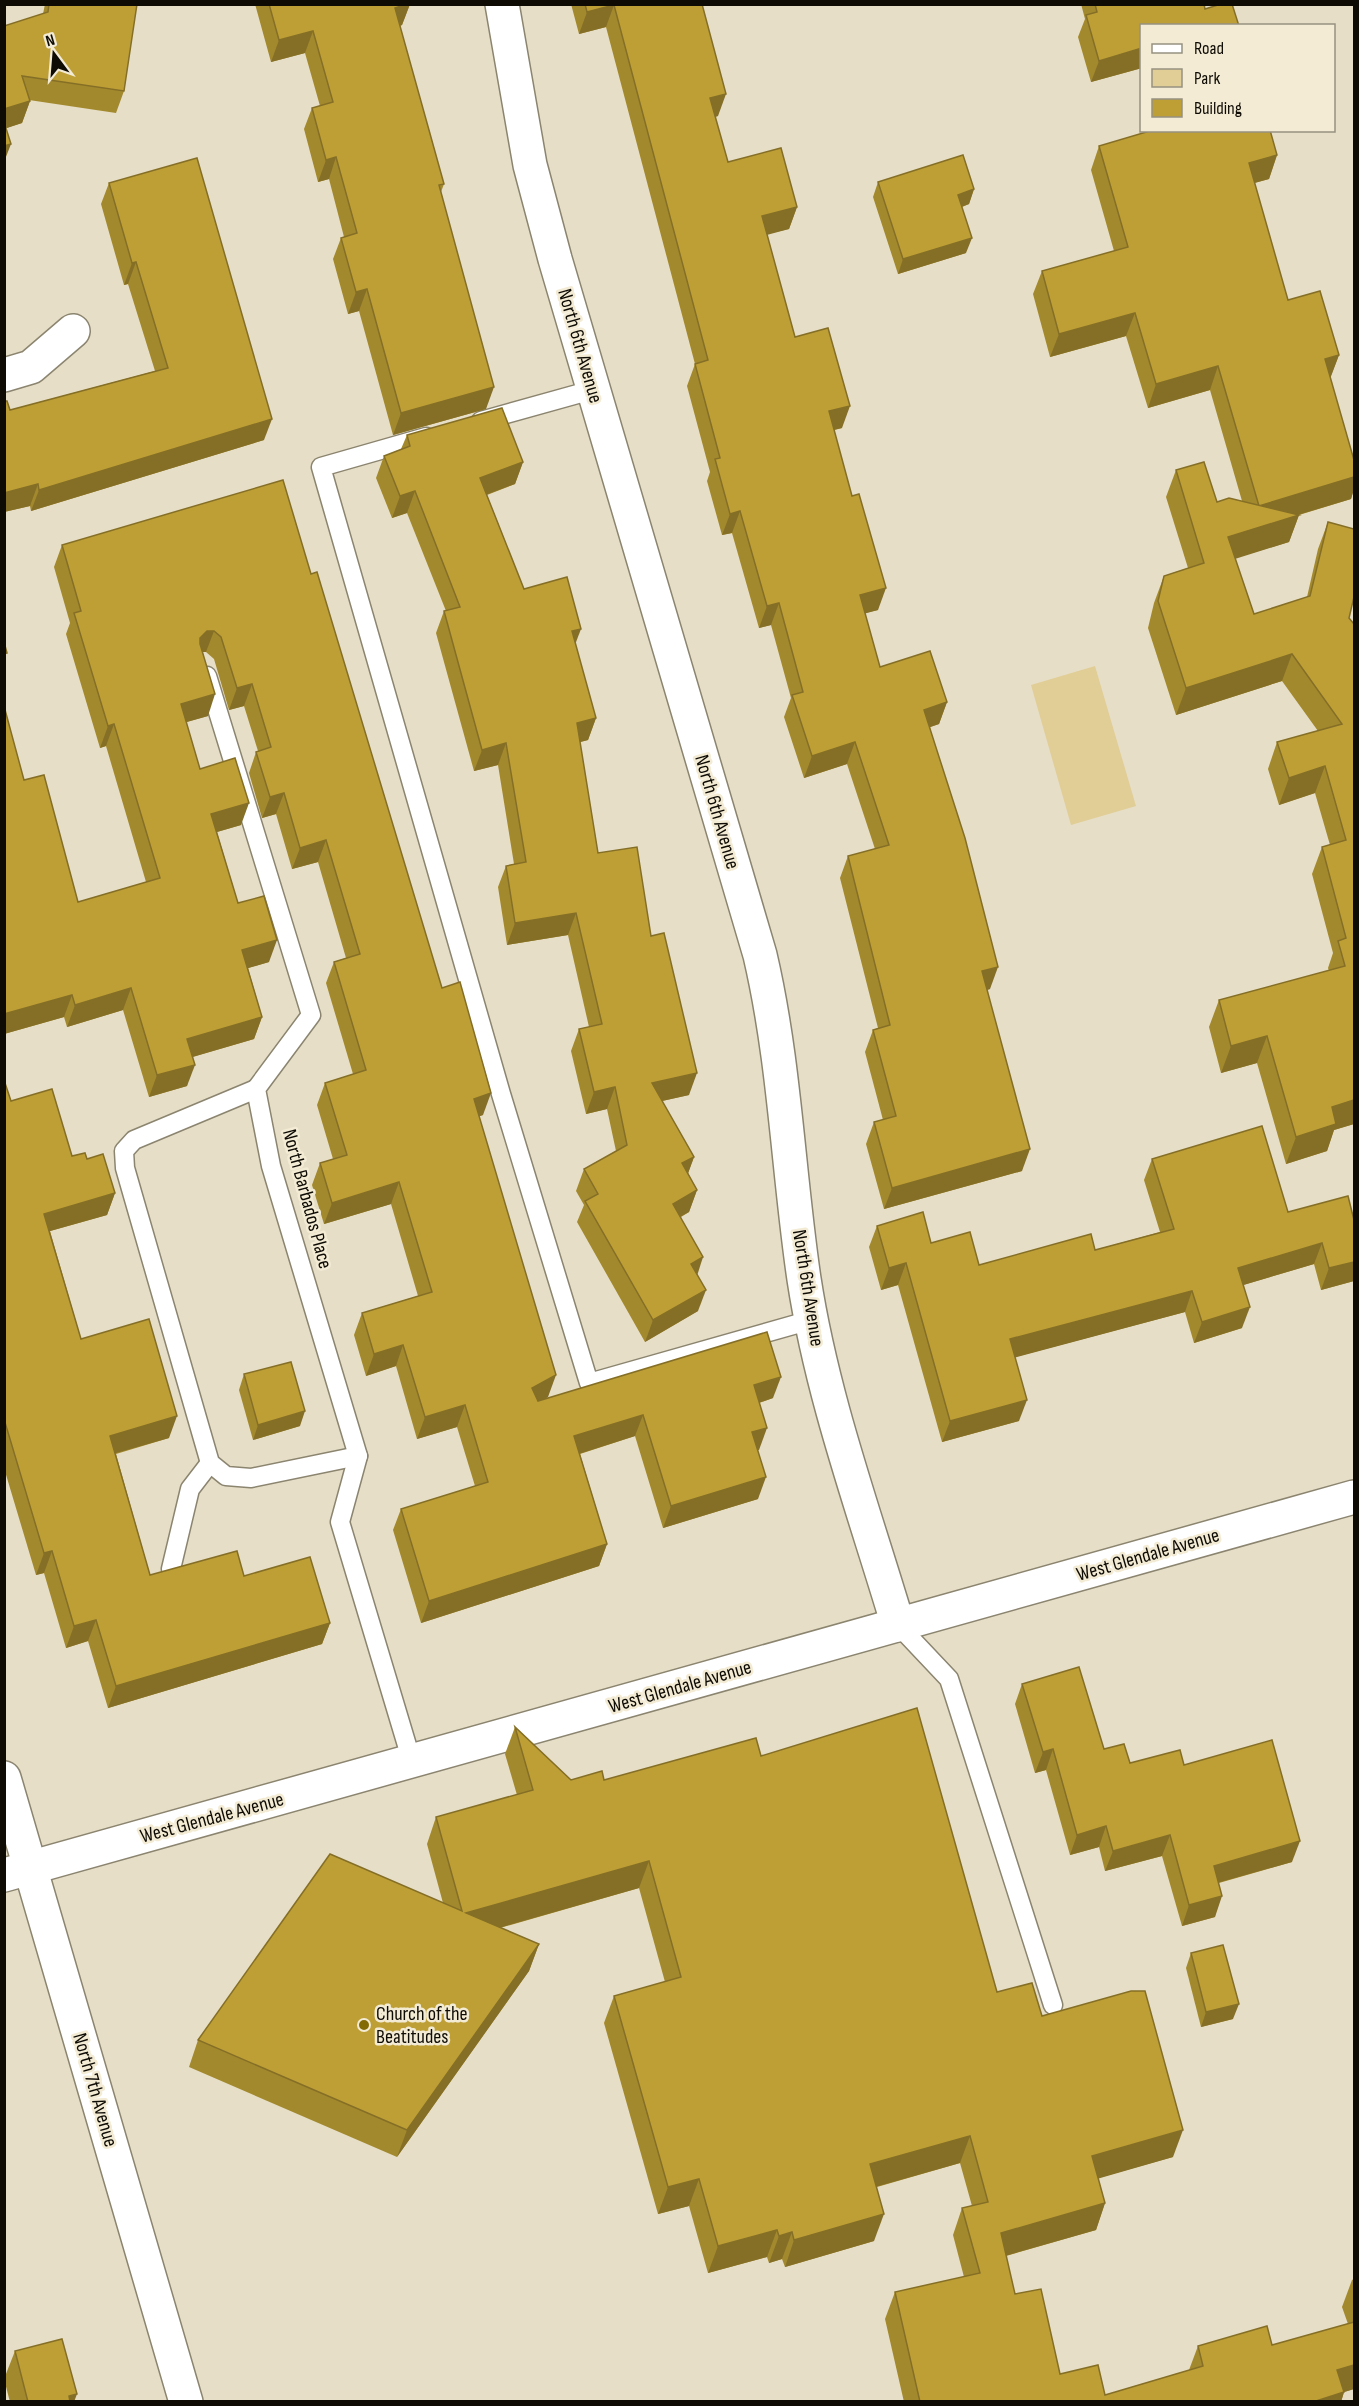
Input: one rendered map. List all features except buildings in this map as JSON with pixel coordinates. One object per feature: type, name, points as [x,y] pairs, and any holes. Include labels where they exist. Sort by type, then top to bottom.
[{"type":"main road","name":"North 6th Avenue","points":[[502,4],[530,165],[592,390],[760,955],[773,1010],[804,1279],[822,1375],[898,1625]]},
{"type":"main road","points":[[4,375],[31,367],[73,331]]},
{"type":"main road","name":"West Glendale Avenue","points":[[17,1871],[1354,1497]]},
{"type":"main road","name":"North 7th Avenue","points":[[4,1778],[17,1871],[186,2402]]},
{"type":"lane","points":[[592,390],[321,467],[501,1094],[589,1383],[812,1320]]},
{"type":"lane","points":[[203,663],[311,1015],[256,1089],[134,1140],[124,1151],[125,1168],[210,1463],[226,1476],[251,1478],[358,1456],[340,1522],[412,1762]]},
{"type":"lane","name":"North Barbados Place","points":[[256,1089],[271,1166],[358,1456]]},
{"type":"lane","points":[[171,1569],[190,1489],[210,1463]]},
{"type":"lane","points":[[898,1625],[949,1679],[1053,2005]]},
{"type":"green space","points":[[1095,666],[1136,806],[1071,825],[1031,685]]},
{"type":"place","name":"Church of the Beatitudes","points":[[364,2025]]}]
